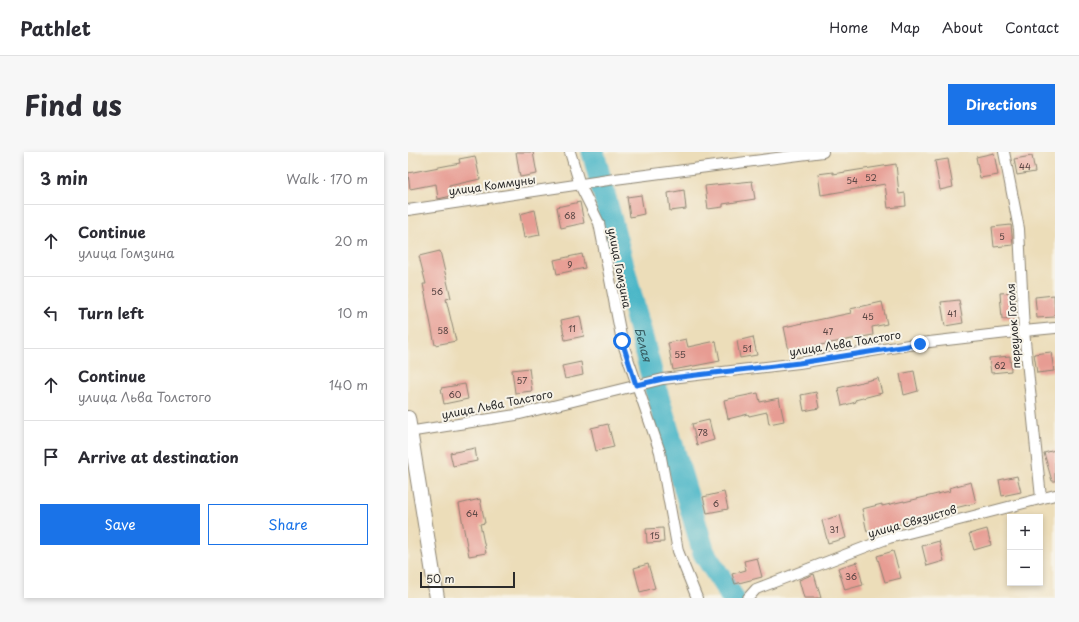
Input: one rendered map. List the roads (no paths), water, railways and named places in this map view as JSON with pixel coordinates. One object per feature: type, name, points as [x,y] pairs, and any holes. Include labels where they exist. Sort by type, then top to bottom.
[{"type":"main road","points":[[408,418],[409,432],[437,598]]},
{"type":"street","name":"улица Гомзина","points":[[570,152],[580,185],[599,223],[622,341],[660,452],[678,551],[697,598]]},
{"type":"street","points":[[737,157],[823,152]]},
{"type":"street","name":"переулок Гоголя","points":[[1004,152],[1019,229],[1024,331],[1041,498]]},
{"type":"street","name":"улица Коммуны","points":[[408,210],[580,185],[737,157]]},
{"type":"street","name":"улица Льва Толстого","points":[[409,432],[516,415],[663,379],[799,363],[920,344],[1055,328]]},
{"type":"street","name":"улица Связистов","points":[[748,598],[756,589],[888,538],[1055,495]]},
{"type":"waterway","name":"Белая","points":[[593,152],[655,387],[704,553],[733,598]]}]
